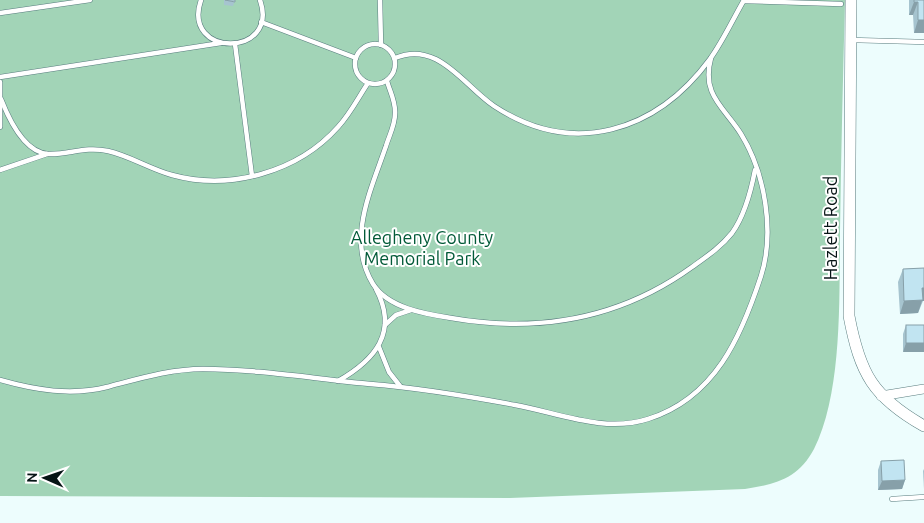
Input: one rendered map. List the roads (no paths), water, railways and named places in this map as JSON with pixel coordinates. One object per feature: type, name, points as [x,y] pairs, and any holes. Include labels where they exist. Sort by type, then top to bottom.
[{"type":"street","name":"Hazlett Road","points":[[846,2],[850,40],[849,316],[862,363],[881,396],[901,413],[924,426]]},
{"type":"street","points":[[881,396],[924,389]]},
{"type":"lane","points":[[0,13],[90,0]]},
{"type":"lane","points":[[201,0],[198,11],[201,25],[210,37],[221,43]]},
{"type":"lane","points":[[0,77],[221,43],[235,44],[252,36],[261,22],[263,12],[260,0]]},
{"type":"lane","points":[[380,0],[381,44]]},
{"type":"lane","points":[[395,58],[405,54],[435,58],[454,71],[477,93],[506,113],[539,126],[577,133],[619,128],[653,114],[683,90],[711,58],[744,0],[846,2]]},
{"type":"lane","points":[[261,22],[356,58]]},
{"type":"lane","points":[[850,40],[924,42]]},
{"type":"lane","points":[[235,44],[252,176]]},
{"type":"lane","points":[[381,44],[391,51],[395,58],[395,70],[387,81],[380,84],[368,83],[357,72],[356,58],[365,47],[381,44]]},
{"type":"lane","points":[[0,380],[52,391],[87,391],[158,374],[201,369],[400,386],[490,400],[602,423],[628,423],[648,419],[685,402],[710,380],[726,359],[761,275],[765,259],[766,222],[763,196],[755,167],[741,134],[718,106],[711,92],[709,71],[711,58]]},
{"type":"lane","points":[[338,381],[365,364],[380,347],[384,327],[384,308],[362,255],[361,227],[367,201],[394,121],[394,103],[387,81]]},
{"type":"lane","points":[[0,82],[0,127]]},
{"type":"lane","points":[[0,170],[47,154],[75,149],[107,151],[173,175],[211,181],[231,180],[270,172],[288,164],[327,139],[350,112],[368,83]]},
{"type":"lane","points":[[1,99],[13,128],[22,137],[47,154]]},
{"type":"lane","points":[[374,286],[389,298],[411,310],[465,321],[531,324],[605,312],[631,302],[682,274],[723,243],[739,220],[752,185],[755,167]]},
{"type":"lane","points":[[384,327],[396,315],[411,310]]},
{"type":"lane","points":[[380,347],[389,372],[400,386]]},
{"type":"lane","points":[[892,499],[924,497]]},
{"type":"park label","name":"Allegheny County Memorial Park","points":[[422,248]]}]
